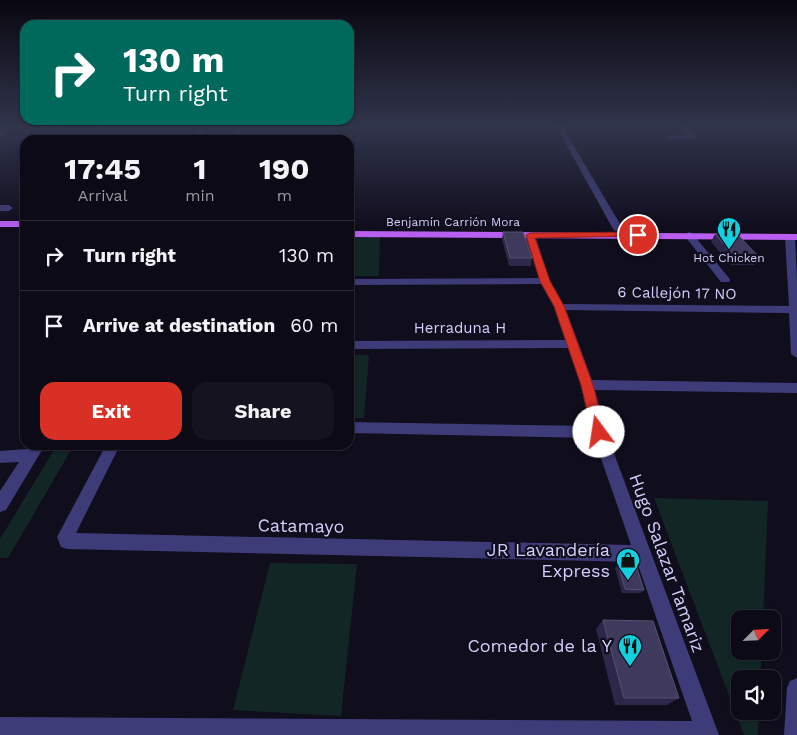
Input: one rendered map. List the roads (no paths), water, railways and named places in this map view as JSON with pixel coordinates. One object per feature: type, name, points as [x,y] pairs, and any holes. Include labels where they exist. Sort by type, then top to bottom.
[{"type":"main road","points":[[0,224],[20,224]]},
{"type":"main road","name":"Benjamín Carrión Mora","points":[[354,226],[618,229],[795,234]]},
{"type":"main road","points":[[0,231],[20,231]]},
{"type":"main road","name":"Benjamín Carrión Mora","points":[[354,234],[795,234]]},
{"type":"street","points":[[579,160],[618,229]]},
{"type":"street","points":[[795,234],[794,269],[797,354]]},
{"type":"street","name":"Hugo Salazar Tamariz","points":[[530,235],[545,281],[559,306],[587,385],[599,432],[708,734]]},
{"type":"street","points":[[689,235],[725,280]]},
{"type":"street","points":[[354,282],[545,281]]},
{"type":"street","name":"6 Callejón 17 NO","points":[[559,306],[796,314]]},
{"type":"street","name":"Herraduna H","points":[[354,345],[571,344]]},
{"type":"street","points":[[587,385],[797,388]]},
{"type":"street","points":[[354,428],[599,432]]},
{"type":"street","points":[[0,457],[35,450]]},
{"type":"street","points":[[0,505],[35,450]]},
{"type":"street","name":"Catamayo","points":[[110,450],[65,538],[67,541],[643,554]]},
{"type":"street","points":[[795,735],[797,688]]},
{"type":"street","points":[[0,728],[708,734]]},
{"type":"place","name":"Hot Chicken","points":[[729,250]]},
{"type":"place","name":"JR Lavandería Express","points":[[628,581]]},
{"type":"place","name":"Comedor de la Y","points":[[630,667]]}]
